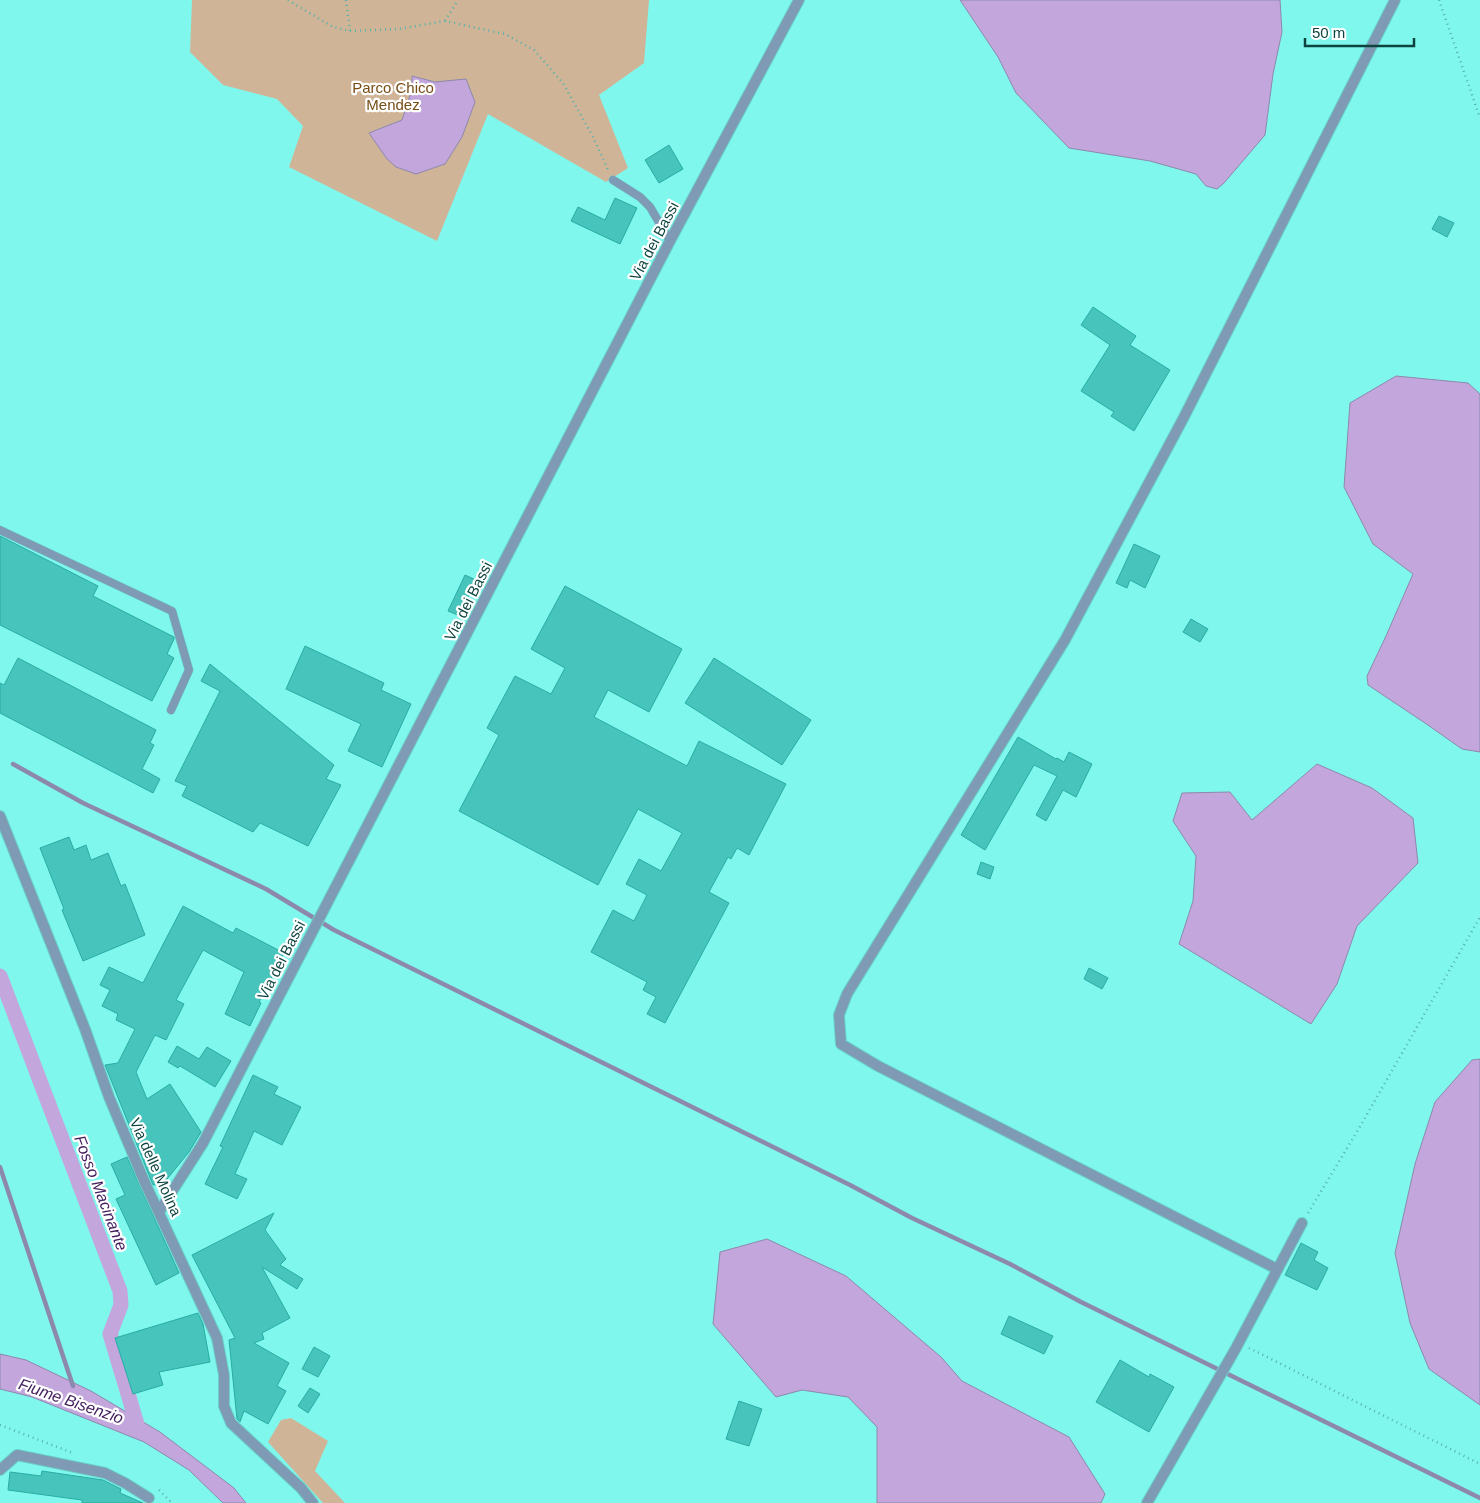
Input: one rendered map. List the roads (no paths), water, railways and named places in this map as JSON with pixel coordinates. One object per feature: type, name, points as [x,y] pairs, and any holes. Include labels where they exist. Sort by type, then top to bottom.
[{"type":"street","name":"Via dei Bassi","points":[[159,1212],[203,1143],[670,241],[799,0]]},
{"type":"street","points":[[1277,1269],[878,1066],[840,1044],[838,1015],[847,994],[1065,640],[1184,417],[1395,0]]},
{"type":"street","name":"Via delle Molina","points":[[0,816],[110,1097],[159,1212],[217,1338],[224,1375],[224,1406],[231,1423],[301,1488],[313,1503]]},
{"type":"street","points":[[1147,1503],[1238,1346],[1302,1223]]},
{"type":"street","points":[[0,1470],[17,1455],[105,1473],[125,1482],[149,1498]]},
{"type":"lane","points":[[613,180],[640,196],[650,207],[670,241]]},
{"type":"lane","points":[[0,530],[172,611],[189,670],[171,710]]},
{"type":"water","points":[[960,0],[1280,0],[1282,32],[1273,74],[1265,135],[1217,189],[1206,186],[1196,174],[1150,161],[1069,148],[1016,93],[998,57]]},
{"type":"water","points":[[412,76],[435,82],[466,79],[475,102],[462,137],[445,164],[416,174],[396,167],[387,159],[369,133],[402,120],[412,89]]},
{"type":"water","points":[[1396,376],[1468,383],[1480,394],[1480,752],[1462,749],[1368,685],[1367,676],[1413,574],[1373,544],[1344,487],[1350,403]]},
{"type":"water","points":[[1317,764],[1372,788],[1413,818],[1418,863],[1357,926],[1337,984],[1311,1024],[1179,944],[1193,901],[1196,856],[1173,821],[1182,793],[1230,792],[1252,820]]},
{"type":"water","points":[[1480,1059],[1480,1405],[1429,1369],[1410,1323],[1395,1253],[1415,1164],[1435,1102],[1472,1060]]},
{"type":"water","points":[[767,1239],[846,1276],[941,1357],[962,1381],[1069,1437],[1105,1494],[1101,1503],[877,1503],[877,1427],[848,1397],[802,1390],[776,1397],[713,1324],[720,1252]]},
{"type":"water","name":"Fiume Bisenzio","points":[[0,1354],[26,1360],[91,1391],[160,1432],[234,1488],[246,1503],[223,1503],[189,1470],[144,1442],[32,1397],[0,1389]]},
{"type":"waterway","points":[[13,764],[83,803],[266,889],[334,930],[850,1185],[912,1218],[1010,1264],[1081,1302],[1480,1498]]},
{"type":"waterway","name":"Fosso Macinante","points":[[0,976],[120,1291],[121,1305],[110,1334],[137,1424]]},
{"type":"waterway","name":"Fiume Bisenzio","points":[[0,1167],[73,1386]]},
{"type":"park label","name":"Parco Chico Mendez","points":[[393,96]]}]
